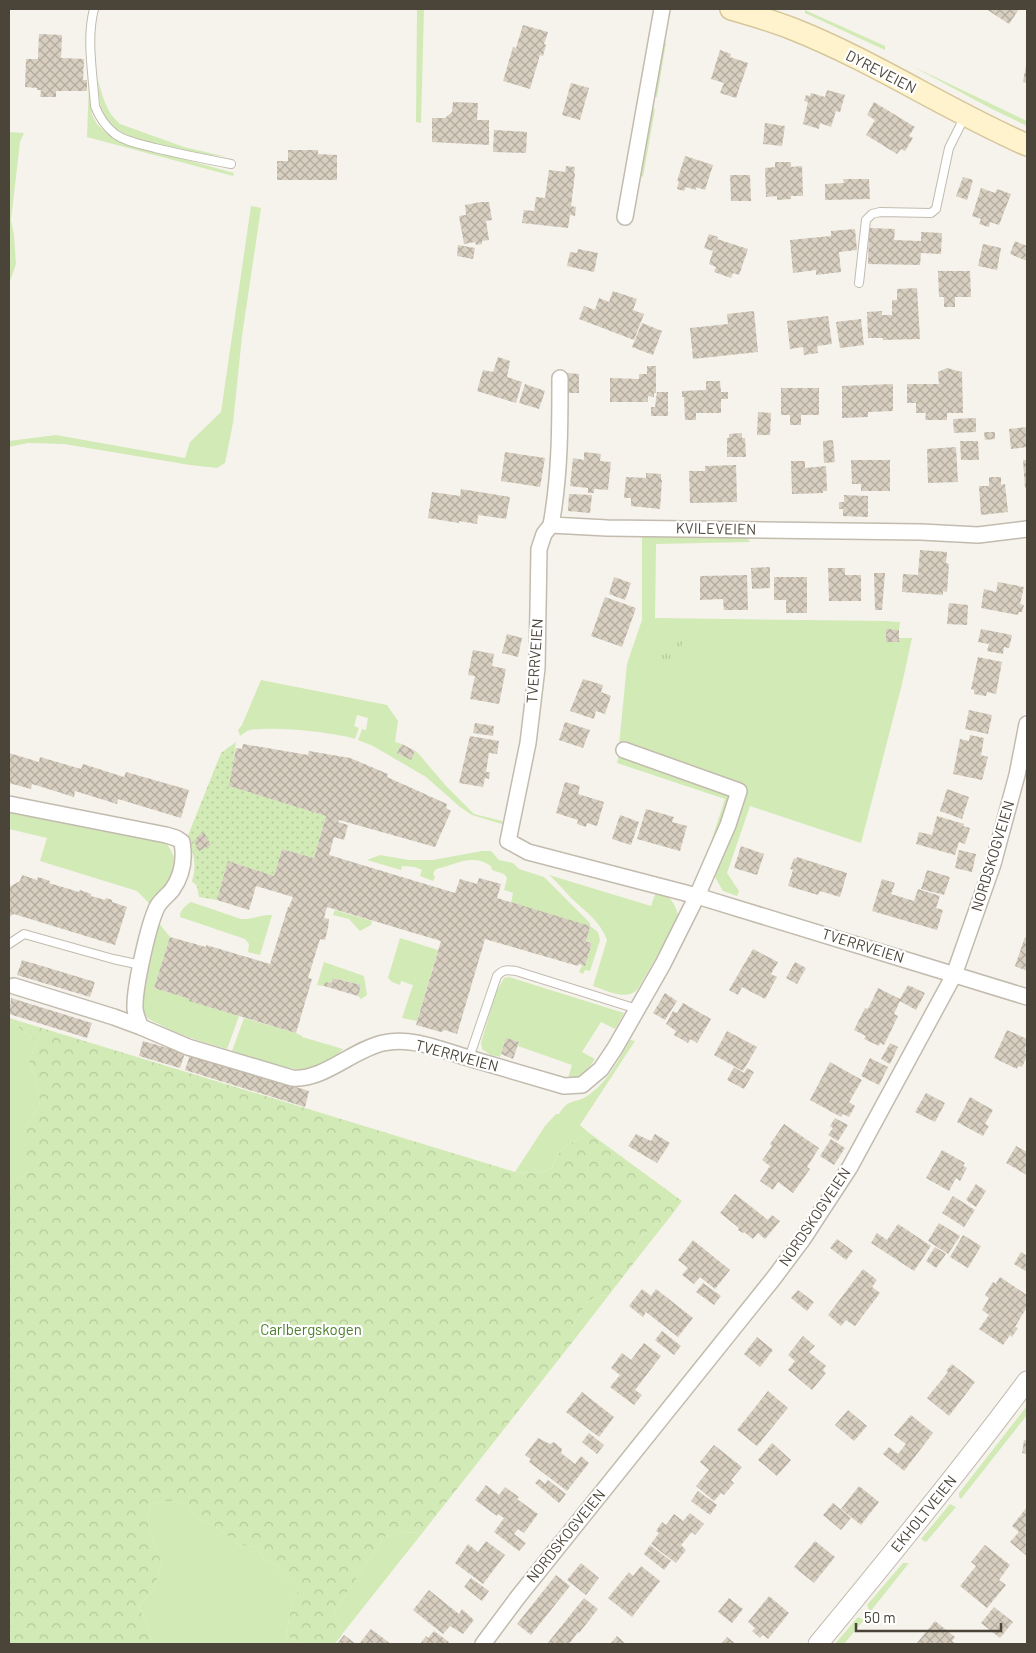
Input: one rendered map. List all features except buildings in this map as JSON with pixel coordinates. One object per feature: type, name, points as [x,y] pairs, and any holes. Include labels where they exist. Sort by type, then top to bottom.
[{"type":"main road","name":"DYREVEIEN","points":[[731,9],[801,33],[864,62],[965,116],[1027,145]]},
{"type":"street","points":[[625,217],[662,9]]},
{"type":"street","points":[[551,525],[558,483],[560,378]]},
{"type":"street","name":"KVILEVEIEN","points":[[551,525],[607,528],[922,532],[978,535],[1027,529]]},
{"type":"street","name":"TVERRVEIEN","points":[[551,525],[544,534],[538,549],[537,668],[528,743],[508,841],[528,852],[697,896],[1027,997]]},
{"type":"street","name":"NORDSKOGVEIEN","points":[[482,1644],[766,1287],[803,1239],[850,1167],[954,974],[993,864],[1017,775],[1027,724]]},
{"type":"street","name":"TVERRVEIEN","points":[[11,983],[114,1017],[188,1047],[292,1078],[301,1079],[315,1075],[355,1053],[375,1050],[398,1041],[417,1043],[562,1088],[582,1085],[601,1069],[616,1048],[636,1009],[663,964],[697,896],[728,825],[740,791],[624,750]]},
{"type":"street","points":[[9,804],[166,835],[182,842],[183,866],[172,890],[160,901],[155,911],[141,965],[135,1007],[136,1016],[141,1027]]},
{"type":"street","name":"EKHOLTVEIEN","points":[[818,1644],[914,1528],[1027,1381]]},
{"type":"lane","points":[[94,9],[91,47],[95,106],[98,115],[106,126],[116,135],[130,142],[231,164]]},
{"type":"lane","points":[[859,284],[866,220],[872,214],[880,212],[930,213],[936,209],[950,148],[965,116]]},
{"type":"lane","points":[[9,944],[24,934],[141,965]]},
{"type":"lane","points":[[469,1058],[497,976],[500,972],[506,970],[516,971],[636,1009]]},
{"type":"green space","points":[[417,9],[424,9],[421,123],[416,122]]},
{"type":"green space","points":[[805,10],[885,46],[885,50],[805,13]]},
{"type":"green space","points":[[662,42],[666,43],[657,97],[652,97]]},
{"type":"green space","points":[[912,66],[1027,121],[1027,126],[990,108]]},
{"type":"green space","points":[[98,80],[108,109],[120,124],[184,147],[227,157],[163,146],[116,129],[107,121],[102,112]]},
{"type":"green space","points":[[89,81],[92,115],[97,124],[106,133],[126,143],[234,173],[233,176],[87,137]]},
{"type":"green space","points":[[651,108],[655,109],[643,177],[638,175]]},
{"type":"green space","points":[[9,132],[24,133],[20,142],[11,220],[16,264],[9,284]]},
{"type":"green space","points":[[251,206],[261,208],[242,336],[233,423],[225,463],[217,468],[190,465],[64,444],[28,443],[9,447],[9,441],[56,435],[185,458],[190,442],[221,412]]},
{"type":"green space","points":[[642,536],[747,537],[750,542],[656,544],[655,618],[900,622],[899,630],[886,630],[886,642],[899,642],[899,638],[912,638],[861,843],[750,806],[727,873],[739,891],[737,896],[723,891],[715,877],[743,790],[619,745],[627,664],[642,620]]},
{"type":"green space","points":[[662,634],[683,639],[677,667],[656,663]]},
{"type":"green space","points":[[261,680],[387,705],[398,721],[395,742],[402,744],[397,753],[411,760],[415,751],[417,752],[447,787],[474,814],[506,822],[505,825],[472,815],[426,777],[373,746],[358,740],[362,729],[366,730],[368,718],[357,715],[354,726],[359,728],[355,739],[319,732],[287,729],[250,730],[240,736],[238,730],[242,725]]},
{"type":"green space","points":[[236,742],[230,786],[326,816],[314,858],[282,849],[274,876],[230,862],[217,900],[199,897],[197,886],[192,881],[194,859],[187,838],[221,753]]},
{"type":"green space","points":[[619,755],[732,793],[708,863],[704,863],[725,799],[617,763]]},
{"type":"green space","points":[[9,810],[166,843],[172,853],[175,869],[152,906],[137,891],[40,861],[47,838],[9,829]]},
{"type":"green space","points":[[491,851],[499,860],[513,863],[519,869],[544,877],[590,923],[590,926],[598,932],[600,940],[590,971],[585,970],[583,974],[579,972],[582,965],[585,966],[592,943],[511,903],[513,893],[504,890],[507,878],[504,874],[492,870],[491,866],[484,862],[477,860],[464,861],[436,869],[433,874],[435,877],[433,881],[420,876],[422,870],[415,867],[402,866],[401,870],[367,860],[380,855],[409,860],[433,860]]},
{"type":"green space","points":[[549,875],[651,906],[656,892],[665,895],[673,902],[678,914],[671,932],[637,990],[627,995],[621,995],[593,986],[607,940],[596,922]]},
{"type":"green space","points":[[191,902],[241,919],[272,915],[260,955],[248,952],[249,944],[245,939],[180,917],[183,908]]},
{"type":"green space","points":[[335,910],[372,921],[371,925],[360,931],[349,919],[333,915]]},
{"type":"green space","points":[[158,922],[170,937],[154,988],[239,1016],[227,1049],[176,1032],[152,1021],[146,1016],[143,1009],[144,985]]},
{"type":"green space","points":[[400,938],[438,950],[417,1021],[402,1018],[413,985],[401,981],[400,985],[388,978]]},
{"type":"green space","points":[[324,962],[364,976],[367,995],[361,999],[358,996],[361,985],[334,978],[332,983],[326,982],[324,986],[317,985]]},
{"type":"green space","points":[[509,977],[624,1013],[615,1029],[601,1022],[582,1052],[595,1059],[581,1076],[568,1078],[572,1065],[518,1046],[519,1042],[506,1038],[500,1057],[491,1055],[482,1049],[481,1043],[496,992],[504,978]]},
{"type":"green space","name":"Carlbergskogen","points":[[9,1018],[515,1172],[529,1173],[552,1168],[563,1149],[588,1132],[682,1201],[670,1217],[652,1227],[634,1245],[636,1260],[608,1296],[597,1295],[586,1303],[572,1327],[574,1340],[423,1532],[397,1533],[384,1537],[334,1612],[343,1633],[335,1644],[301,1644],[287,1636],[290,1611],[299,1588],[284,1579],[276,1564],[262,1558],[259,1548],[237,1544],[218,1528],[195,1517],[188,1503],[168,1501],[150,1504],[148,1522],[153,1542],[162,1563],[155,1586],[139,1606],[153,1644],[9,1644],[9,1187],[27,1171],[27,1127],[40,1103],[36,1080],[29,1061],[37,1042],[9,1020]]},
{"type":"green space","points":[[244,1018],[343,1049],[330,1060],[317,1066],[304,1069],[276,1066],[232,1051]]},
{"type":"green space","points":[[9,1020],[37,1042],[29,1061],[36,1080],[40,1103],[27,1127],[27,1171],[9,1187]]},
{"type":"green space","points":[[630,1040],[635,1041],[580,1125],[588,1132],[562,1149],[552,1168],[529,1173],[515,1172],[545,1126],[563,1108],[585,1097],[602,1083],[613,1069]]},
{"type":"green space","points":[[670,1217],[636,1260],[634,1245],[652,1227]]},
{"type":"green space","points":[[597,1295],[608,1296],[574,1340],[572,1327],[586,1303]]},
{"type":"green space","points":[[1027,1406],[1027,1415],[961,1499],[959,1493]]},
{"type":"green space","points":[[168,1501],[188,1503],[195,1517],[218,1528],[237,1544],[259,1548],[262,1558],[276,1564],[284,1579],[299,1588],[290,1611],[287,1636],[301,1644],[153,1644],[139,1606],[155,1586],[162,1563],[153,1542],[148,1522],[150,1504]]},
{"type":"green space","points":[[950,1504],[956,1507],[926,1542],[921,1539]]},
{"type":"green space","points":[[423,1532],[343,1633],[334,1612],[384,1537],[397,1533]]},
{"type":"green space","points":[[903,1563],[909,1563],[870,1612],[867,1605]]},
{"type":"green space","points":[[858,1617],[864,1620],[844,1644],[835,1644]]}]
